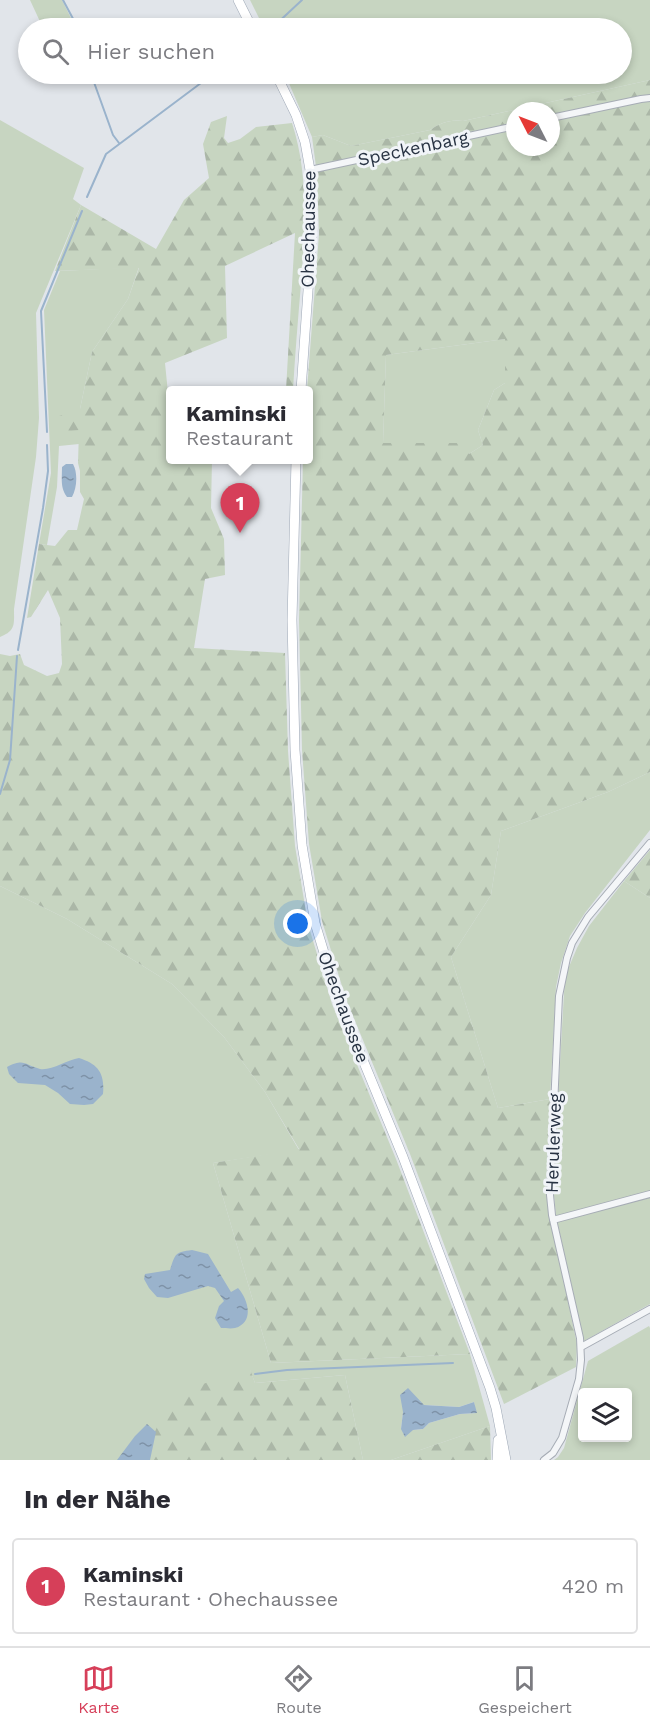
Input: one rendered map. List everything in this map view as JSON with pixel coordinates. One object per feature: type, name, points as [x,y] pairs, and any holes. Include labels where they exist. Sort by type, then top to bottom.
[{"type":"main road","points":[[238,0],[247,18]]},
{"type":"main road","name":"Ohechaussee","points":[[281,84],[296,115],[305,142],[310,170],[312,234],[301,386]]},
{"type":"main road","name":"Ohechaussee","points":[[296,464],[292,620],[295,750],[302,845],[315,923],[339,1002],[403,1157],[490,1388],[498,1425]]},
{"type":"main road","points":[[497,1460],[498,1425]]},
{"type":"main road","points":[[498,1425],[506,1460]]},
{"type":"street","points":[[560,116],[650,98]]},
{"type":"street","name":"Speckenbarg","points":[[310,170],[506,128]]},
{"type":"street","name":"Herulerweg","points":[[544,1460],[556,1450],[562,1438],[579,1379],[581,1360],[581,1347],[568,1279],[553,1220],[550,1195],[557,1023],[562,976],[579,931],[604,897],[650,843]]},
{"type":"street","points":[[553,1220],[650,1194]]},
{"type":"street","points":[[581,1347],[650,1309]]},
{"type":"green space","points":[[30,0],[62,0],[71,18],[38,18]]},
{"type":"green space","points":[[250,0],[650,0],[650,80],[632,84],[632,18],[259,18]]},
{"type":"green space","points":[[650,80],[650,772],[608,792],[501,831],[491,895],[451,957],[498,1108],[550,1099],[546,1188],[577,1344],[576,1367],[504,1404],[410,1154],[346,999],[322,921],[309,844],[302,750],[299,620],[303,464],[313,464],[313,386],[307,386],[319,234],[317,174],[312,137],[323,135],[351,146],[430,130],[450,121],[463,121],[506,112],[506,156],[560,156],[560,102],[550,102]],"holes":[[[505,339],[505,383],[494,390],[478,430],[483,445],[469,454],[458,443],[383,443],[386,355]]]},
{"type":"green space","points":[[289,84],[632,84],[550,102],[506,102],[506,112],[463,121],[450,121],[430,130],[351,146],[323,135],[312,137]]},
{"type":"green space","points":[[227,116],[224,138],[228,143],[240,139],[256,127],[292,123],[301,162],[304,223],[293,386],[286,386],[295,233],[225,266],[227,338],[165,363],[167,386],[166,464],[212,464],[211,508],[224,539],[225,575],[205,579],[194,648],[285,653],[288,751],[295,846],[308,924],[332,1004],[396,1159],[470,1354],[271,1363],[213,1163],[299,1149],[265,1092],[224,1037],[172,984],[67,919],[0,886],[0,654],[10,656],[20,654],[24,665],[47,676],[59,673],[62,664],[60,618],[48,590],[31,617],[27,618],[39,544],[55,546],[68,530],[77,530],[84,499],[80,492],[79,430],[56,433],[56,417],[80,409],[92,352],[128,299],[139,268],[55,271],[81,205],[156,249],[184,200],[209,178],[203,144],[211,122]]},
{"type":"green space","points":[[0,120],[84,168],[73,199],[81,205],[36,313],[39,418],[36,457],[14,609],[14,623],[9,632],[0,637]]},
{"type":"green space","points":[[139,267],[128,299],[92,352],[80,409],[79,444],[59,446],[57,487],[47,545],[39,544],[51,473],[44,310],[60,271]]},
{"type":"green space","points":[[505,339],[505,383],[494,390],[478,430],[483,445],[469,454],[383,443],[386,355]]},
{"type":"green space","points":[[650,772],[650,830],[585,913],[570,936],[561,963],[556,987],[550,1099],[498,1108],[451,957],[491,895],[501,831],[608,792]]},
{"type":"green space","points":[[650,850],[650,898],[624,881]]},
{"type":"green space","points":[[624,881],[650,898],[650,1304],[584,1341],[556,1216],[553,1185],[565,976],[589,926]]},
{"type":"green space","points":[[0,886],[67,919],[172,984],[224,1037],[265,1092],[299,1150],[213,1163],[271,1363],[470,1354],[490,1426],[391,1460],[363,1460],[345,1375],[255,1383],[250,1370],[143,1460],[0,1460]],"holes":[[[474,1402],[476,1413],[460,1414],[429,1423],[423,1429],[401,1429],[403,1412],[424,1405],[459,1407]]]},
{"type":"green space","points":[[649,1326],[650,1460],[554,1460],[564,1448],[578,1397],[578,1442],[632,1442],[632,1388],[581,1388],[588,1361]]},
{"type":"green space","points":[[250,1369],[255,1383],[345,1375],[363,1460],[143,1460],[171,1394]]},
{"type":"green space","points":[[490,1426],[491,1460],[391,1460]]},
{"type":"water","points":[[66,464],[73,464],[76,472],[76,485],[72,497],[67,497],[62,486],[62,467]]},
{"type":"water","points":[[79,1058],[95,1066],[103,1080],[103,1094],[93,1104],[70,1104],[45,1085],[18,1083],[9,1074],[7,1067],[24,1063],[44,1069]]},
{"type":"water","points":[[192,1250],[208,1254],[231,1292],[238,1288],[242,1293],[248,1310],[245,1321],[241,1325],[221,1328],[215,1318],[219,1306],[224,1301],[215,1288],[208,1286],[168,1298],[157,1297],[149,1288],[144,1279],[145,1274],[170,1270],[176,1255]]},
{"type":"water","points":[[408,1388],[424,1405],[459,1407],[474,1402],[477,1413],[460,1414],[429,1423],[423,1429],[413,1430],[405,1437],[401,1429],[403,1412],[400,1395]]},
{"type":"water","points":[[147,1424],[156,1432],[150,1460],[117,1460],[135,1436]]},
{"type":"waterway","points":[[63,0],[73,18]]},
{"type":"waterway","points":[[283,18],[302,0]]},
{"type":"waterway","points":[[95,84],[113,135],[119,143]]},
{"type":"waterway","points":[[87,197],[106,154],[200,84]]},
{"type":"waterway","points":[[47,432],[41,311],[82,211]]},
{"type":"waterway","points":[[18,650],[43,508],[48,471],[47,445]]},
{"type":"waterway","points":[[0,794],[10,760],[17,656]]},
{"type":"waterway","points":[[255,1374],[287,1370],[453,1363]]},
{"type":"place","name":"Kaminski","points":[[240,533]]}]
